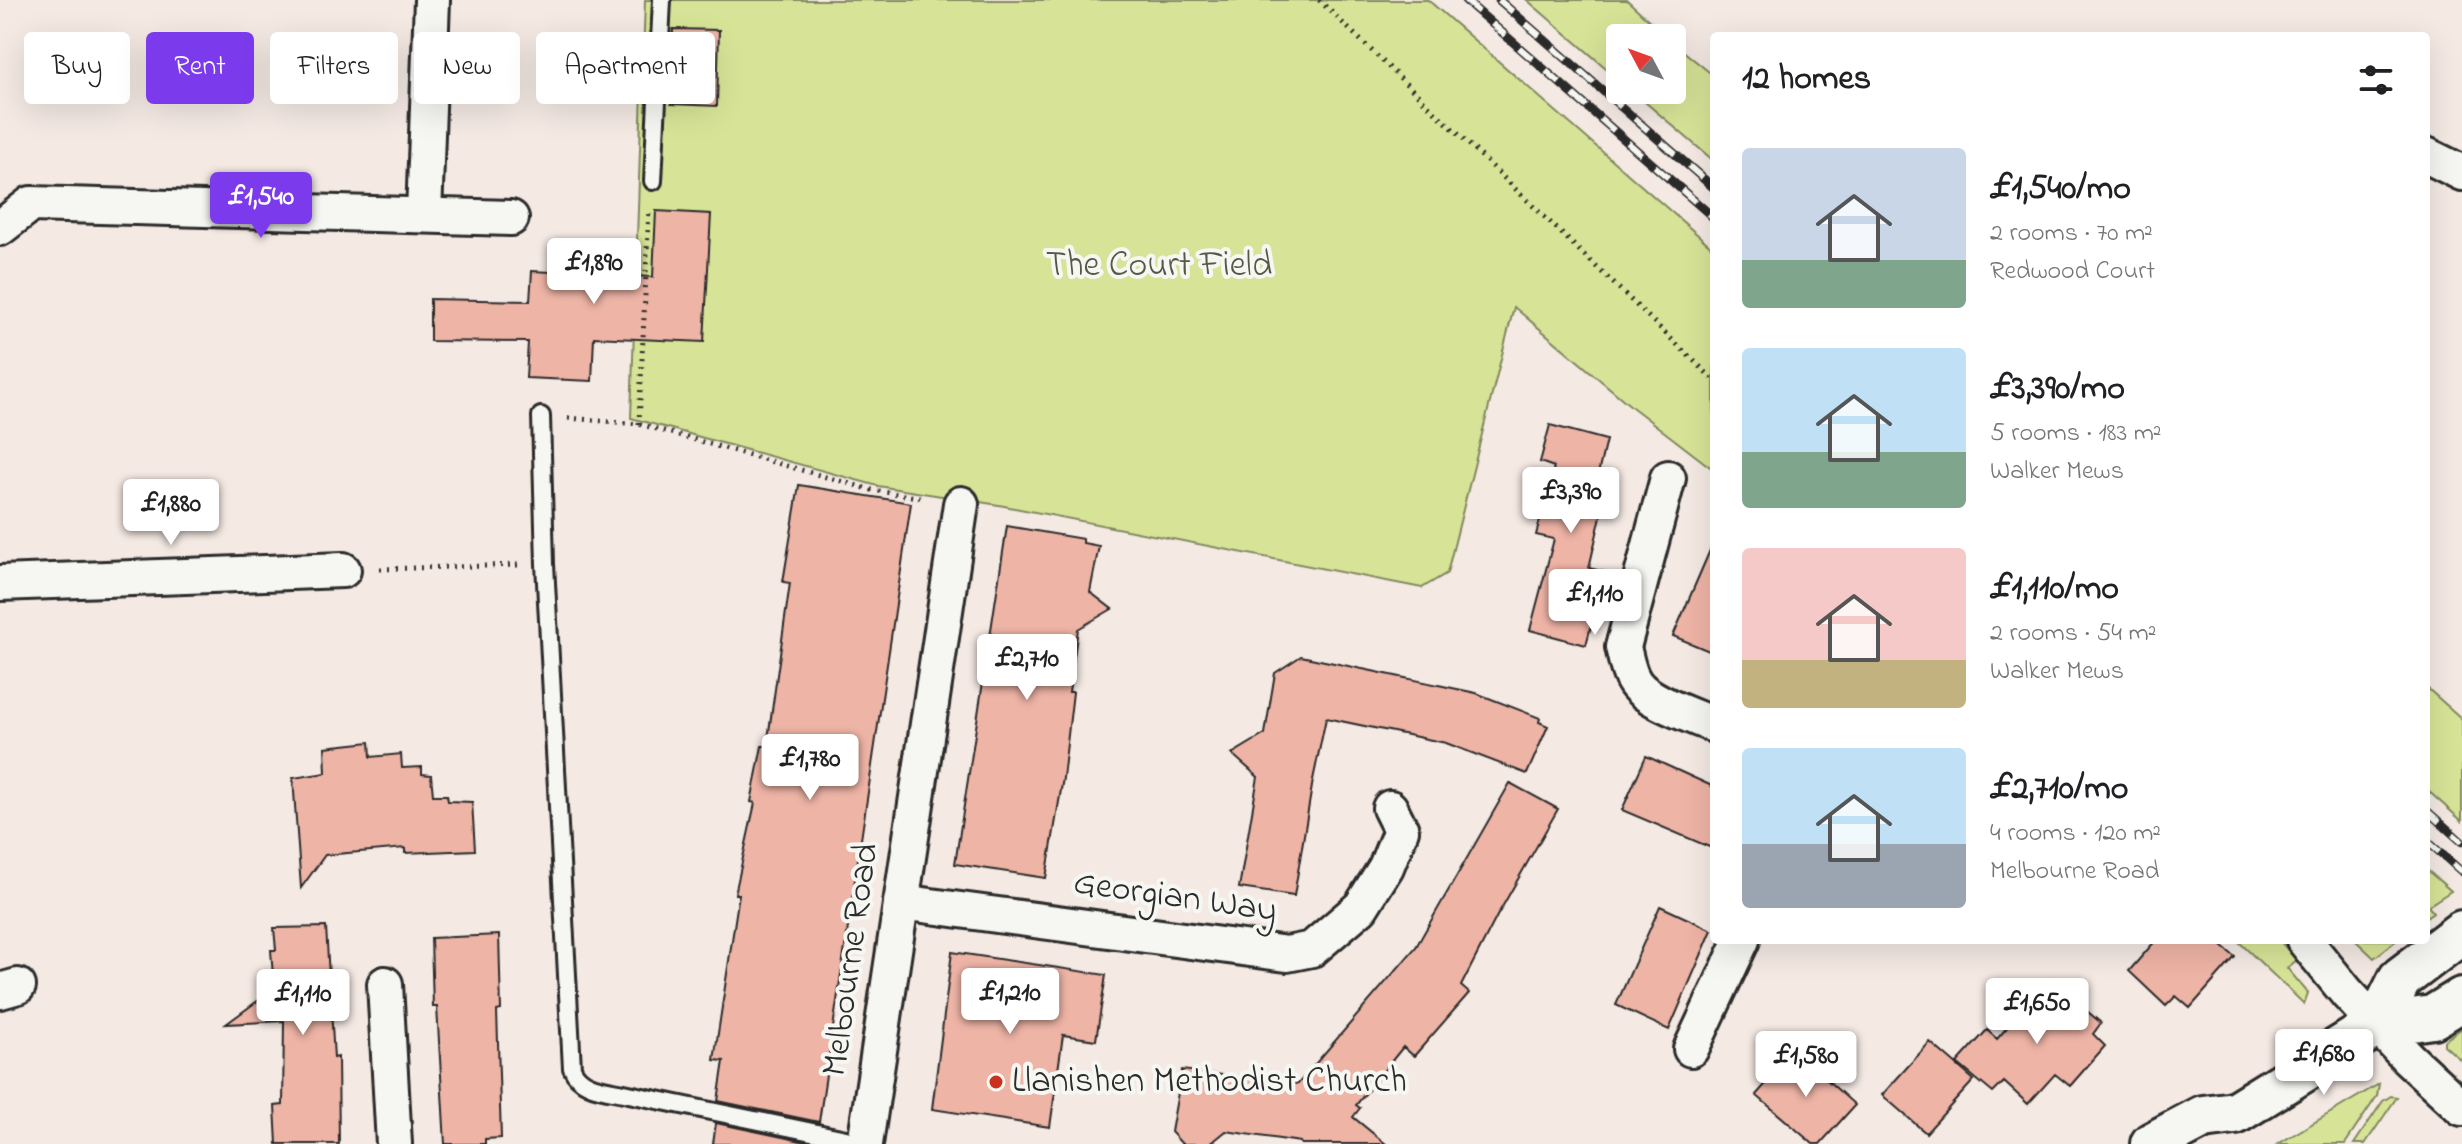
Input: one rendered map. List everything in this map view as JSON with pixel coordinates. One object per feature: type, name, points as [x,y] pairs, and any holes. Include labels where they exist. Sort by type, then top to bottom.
[{"type":"street","points":[[424,215],[432,0]]},
{"type":"street","points":[[2430,157],[2462,173]]},
{"type":"street","points":[[0,228],[31,204],[511,218]]},
{"type":"street","points":[[1668,478],[1623,647],[1636,686],[1656,699],[1710,723]]},
{"type":"street","name":"Melbourne Road","points":[[865,1144],[961,504]]},
{"type":"street","points":[[0,583],[343,570]]},
{"type":"street","name":"Georgian Way","points":[[901,902],[1287,954],[1312,949],[1361,907],[1386,867],[1401,830],[1390,808]]},
{"type":"street","points":[[2377,1025],[2400,979],[2462,932]]},
{"type":"street","points":[[1691,1049],[1740,944]]},
{"type":"street","points":[[2307,944],[2347,993],[2408,1058],[2462,1108]]},
{"type":"street","points":[[385,984],[394,1144]]},
{"type":"street","points":[[2152,1144],[2203,1117],[2231,1129],[2377,1025],[2433,1017],[2462,999]]},
{"type":"lane","points":[[653,181],[662,0]]},
{"type":"lane","points":[[541,416],[545,564],[572,1068],[576,1078],[589,1085],[624,1093],[865,1144]]},
{"type":"path","points":[[1319,0],[1710,376]]},
{"type":"path","points":[[639,424],[648,214],[653,181]]},
{"type":"path","points":[[541,416],[639,424],[872,490],[961,504]]},
{"type":"path","points":[[343,570],[545,564]]},
{"type":"green space","name":"The Court Field","points":[[645,0],[1428,0],[1710,246],[1710,467],[1632,407],[1514,307],[1447,573],[1422,588],[999,505],[878,486],[631,418],[642,104],[715,104],[715,32],[644,32]]},
{"type":"green space","points":[[1527,0],[1627,0],[1653,24],[1606,24],[1606,68]]},
{"type":"green space","points":[[1686,53],[1710,73],[1710,158],[1647,104],[1686,104]]},
{"type":"green space","points":[[2430,691],[2462,719],[2462,821],[2430,793]]},
{"type":"green space","points":[[2430,873],[2451,891],[2430,905]]},
{"type":"green space","points":[[2241,944],[2283,944],[2297,960],[2287,968],[2308,993],[2304,1004]]},
{"type":"green space","points":[[2359,944],[2392,944],[2374,958]]},
{"type":"green space","points":[[2462,1028],[2462,1061],[2444,1045],[2444,1041]]},
{"type":"green space","points":[[2379,1084],[2377,1096],[2345,1144],[2278,1144]]},
{"type":"green space","points":[[2391,1096],[2397,1097],[2365,1144],[2354,1144],[2383,1101]]},
{"type":"building","points":[[673,29],[719,30],[717,106],[671,104],[715,104],[715,32],[673,32]]},
{"type":"building","points":[[656,211],[711,214],[704,342],[594,337],[592,381],[526,378],[528,342],[430,341],[430,299],[530,301],[532,271],[653,277]]},
{"type":"building","points":[[1550,425],[1606,440],[1598,474],[1610,477],[1589,568],[1605,572],[1586,645],[1530,630],[1554,539],[1536,535],[1554,467],[1540,462]]},
{"type":"building","points":[[799,485],[911,503],[819,1122],[718,1101],[724,1061],[714,1060],[739,894],[735,894],[755,803],[751,802],[762,746],[767,746],[790,583],[783,582]]},
{"type":"building","points":[[1007,526],[1083,539],[1083,543],[1099,546],[1090,592],[1112,609],[1078,629],[1069,692],[1073,692],[1063,778],[1046,878],[955,864]]},
{"type":"building","points":[[1710,550],[1710,651],[1673,636]]},
{"type":"building","points":[[1301,656],[1476,693],[1540,718],[1539,722],[1548,726],[1527,774],[1446,743],[1326,718],[1294,896],[1239,888],[1258,777],[1232,754],[1265,734],[1275,673]]},
{"type":"building","points":[[370,742],[371,757],[401,754],[402,768],[422,767],[422,774],[431,775],[433,795],[447,795],[448,801],[472,802],[475,850],[405,853],[405,848],[325,855],[301,888],[293,778],[326,773],[325,747]]},
{"type":"building","points":[[1646,756],[1710,785],[1710,847],[1622,810]]},
{"type":"building","points":[[1510,783],[1558,809],[1461,986],[1469,993],[1414,1056],[1403,1047],[1356,1105],[1360,1108],[1353,1117],[1386,1144],[1301,1144],[1226,1131],[1210,1144],[1182,1144],[1171,1132],[1182,1070],[1298,1084],[1416,947]]},
{"type":"building","points":[[1660,906],[1710,929],[1669,1030],[1616,1005]]},
{"type":"building","points":[[326,927],[334,1058],[338,1057],[339,1144],[277,1144],[275,1106],[283,1105],[284,1021],[226,1024],[274,989],[271,950],[276,950],[274,928]]},
{"type":"building","points":[[499,935],[501,1010],[497,1011],[501,1138],[485,1139],[485,1144],[445,1144],[437,1007],[433,1007],[431,938]]},
{"type":"building","points":[[2153,944],[2220,944],[2235,957],[2190,1008],[2176,996],[2166,1006],[2129,971]]},
{"type":"building","points":[[952,952],[1106,975],[1096,1040],[1063,1035],[1050,1127],[932,1109]]},
{"type":"building","points":[[2049,979],[2101,1023],[2093,1034],[2105,1046],[2070,1086],[2055,1074],[2028,1104],[2004,1082],[1993,1093],[1957,1063],[1987,1030],[1997,1039]]},
{"type":"building","points":[[1930,1042],[1974,1080],[1926,1133],[1882,1095]]},
{"type":"building","points":[[1795,1051],[1855,1105],[1820,1144],[1813,1144],[1756,1095]]},
{"type":"building","points":[[716,1123],[815,1144],[713,1144]]},
{"type":"railway","points":[[1465,0],[1710,214]]},
{"type":"railway","points":[[1499,0],[1710,185]]},
{"type":"railway","points":[[2430,814],[2462,842]]},
{"type":"railway","points":[[2430,844],[2462,872]]},
{"type":"place","name":"Llanishen Methodist Church","points":[[996,1082]]}]
